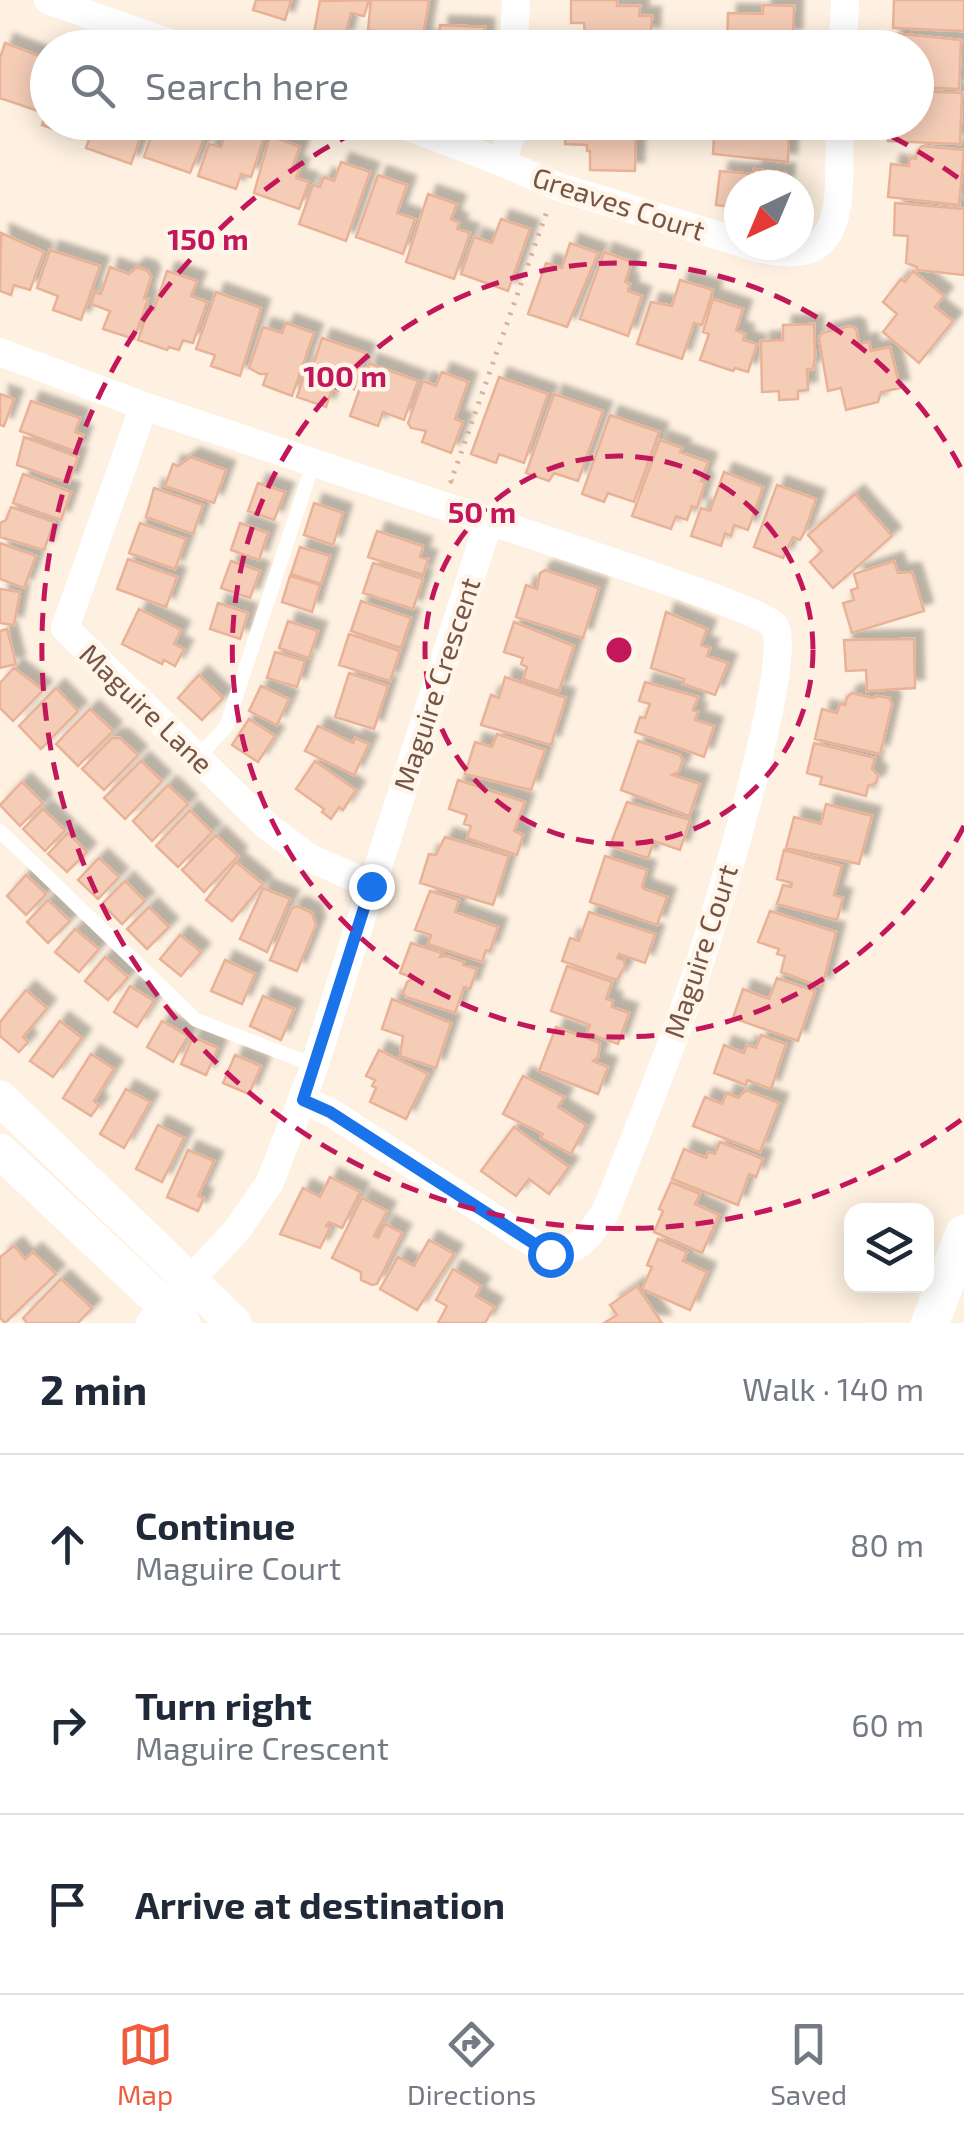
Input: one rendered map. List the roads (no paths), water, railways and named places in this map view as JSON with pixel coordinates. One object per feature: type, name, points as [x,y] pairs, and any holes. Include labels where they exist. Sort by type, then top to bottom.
[{"type":"main road","points":[[930,1323],[964,1234]]},
{"type":"street","points":[[48,0],[132,30]]},
{"type":"street","points":[[515,30],[516,0]]},
{"type":"street","points":[[844,30],[845,0]]},
{"type":"street","name":"Greaves Court","points":[[443,140],[541,180],[724,237]]},
{"type":"street","points":[[501,162],[510,140]]},
{"type":"street","points":[[814,249],[832,232],[839,140]]},
{"type":"street","points":[[0,352],[144,406],[489,521]]},
{"type":"street","name":"Maguire Lane","points":[[144,406],[65,628],[268,827],[310,858],[371,886]]},
{"type":"street","name":"Maguire Crescent","points":[[172,1309],[237,1230],[270,1182],[303,1100],[489,521]]},
{"type":"street","name":"Maguire Court","points":[[303,1100],[330,1112],[550,1254],[572,1250],[585,1240],[604,1213],[693,983],[750,794],[774,690],[780,640],[776,627],[768,619],[716,599],[489,521]]},
{"type":"street","points":[[0,1098],[172,1309]]},
{"type":"street","points":[[0,1151],[172,1309],[234,1323]]},
{"type":"lane","points":[[198,758],[226,727],[313,464]]},
{"type":"lane","points":[[0,831],[196,1020],[314,1065]]}]
